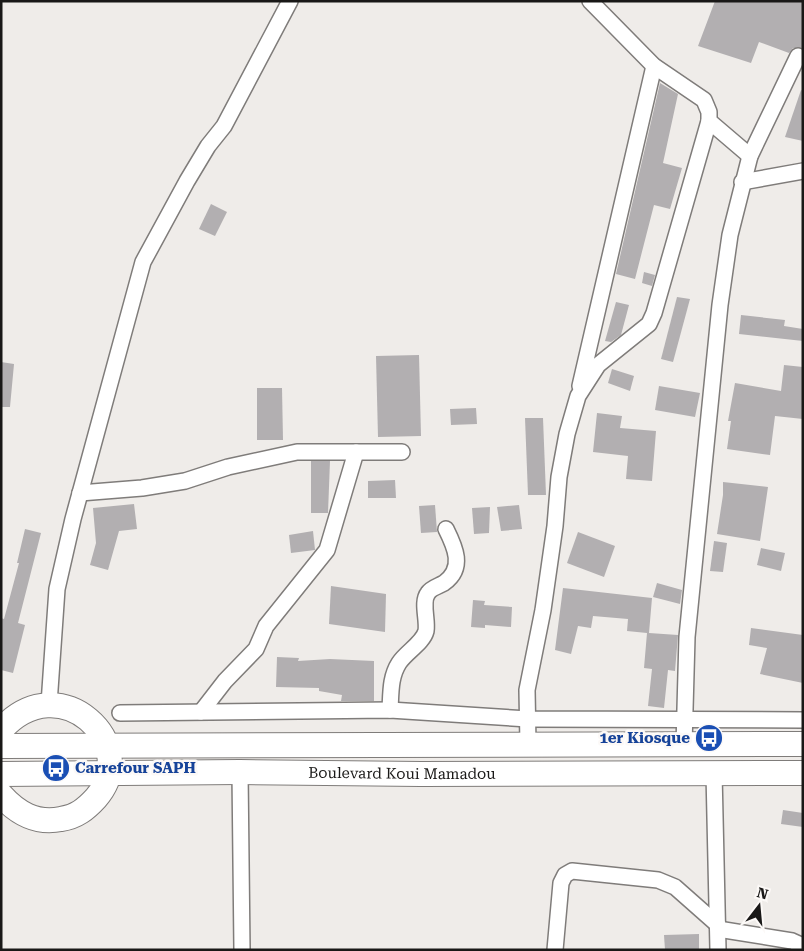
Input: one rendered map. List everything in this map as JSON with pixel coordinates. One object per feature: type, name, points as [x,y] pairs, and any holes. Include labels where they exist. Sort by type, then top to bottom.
[{"type":"main road","points":[[1,730],[14,716],[30,708],[49,704],[68,707],[84,716],[98,729],[106,746],[108,774],[101,793],[87,808],[70,818],[50,821],[30,818],[13,808],[1,794]]},
{"type":"main road","name":"Boulevard Koui Mamadou","points":[[1,746],[803,744]]},
{"type":"main road","name":"Boulevard Koui Mamadou","points":[[1,774],[240,772],[421,774],[803,773]]},
{"type":"street","points":[[49,704],[58,589],[80,493],[143,262],[187,181],[208,146],[224,126],[290,1]]},
{"type":"street","points":[[578,396],[598,365],[649,324],[654,313],[709,120],[709,112],[704,100],[654,66],[590,1]]},
{"type":"street","points":[[684,745],[687,637],[720,305],[730,235],[750,156],[798,56]]},
{"type":"street","points":[[528,744],[527,690],[556,526],[559,477],[567,434],[578,396],[654,66]]},
{"type":"street","points":[[709,120],[750,156]]},
{"type":"street","points":[[742,182],[803,171]]},
{"type":"street","points":[[80,493],[142,488],[185,481],[228,466],[297,452],[402,452]]},
{"type":"street","points":[[201,712],[225,681],[256,649],[266,626],[327,550],[356,452]]},
{"type":"street","points":[[390,710],[392,678],[400,662],[422,639],[426,632],[426,598],[428,592],[450,577],[456,568],[455,548],[446,529]]},
{"type":"street","points":[[120,713],[390,710],[528,719],[803,720]]},
{"type":"street","points":[[240,772],[242,950]]},
{"type":"street","points":[[714,773],[718,950]]},
{"type":"street","points":[[555,950],[561,883],[565,875],[572,871],[658,880],[675,887],[718,927],[792,941],[803,946]]},
{"type":"building","points":[[715,1],[803,1],[803,48],[793,48],[789,53],[759,42],[751,63],[698,46]]},
{"type":"building","points":[[660,83],[678,94],[663,163],[682,168],[670,209],[654,205],[635,279],[616,274]]},
{"type":"building","points":[[801,90],[803,91],[803,141],[785,137]]},
{"type":"building","points":[[211,204],[227,212],[215,236],[199,229]]},
{"type":"building","points":[[644,272],[655,275],[652,286],[642,283]]},
{"type":"building","points":[[677,297],[690,299],[673,362],[661,359]]},
{"type":"building","points":[[616,302],[629,305],[621,335],[611,342],[605,341]]},
{"type":"building","points":[[741,315],[785,320],[784,326],[803,329],[803,341],[739,334]]},
{"type":"building","points":[[419,355],[421,436],[378,437],[376,356]]},
{"type":"building","points":[[1,362],[14,364],[10,407],[1,407]]},
{"type":"building","points":[[784,365],[803,367],[803,419],[775,416],[770,455],[727,449],[731,421],[728,421],[735,383],[781,391]]},
{"type":"building","points":[[612,369],[634,376],[630,391],[608,383]]},
{"type":"building","points":[[659,386],[700,393],[695,417],[655,410]]},
{"type":"building","points":[[257,388],[282,388],[283,440],[257,440]]},
{"type":"building","points":[[476,408],[477,424],[451,425],[450,409]]},
{"type":"building","points":[[597,413],[622,416],[620,428],[656,431],[652,481],[626,479],[628,456],[593,452]]},
{"type":"building","points":[[525,418],[543,418],[546,495],[528,495]]},
{"type":"building","points":[[311,461],[330,461],[328,513],[311,513]]},
{"type":"building","points":[[395,480],[396,498],[368,498],[368,481]]},
{"type":"building","points":[[723,482],[768,487],[760,541],[717,534]]},
{"type":"building","points":[[134,504],[137,529],[119,531],[108,570],[90,565],[96,543],[93,508]]},
{"type":"building","points":[[435,505],[437,532],[421,533],[419,506]]},
{"type":"building","points":[[519,505],[522,529],[501,531],[497,507]]},
{"type":"building","points":[[490,507],[489,533],[474,534],[472,508]]},
{"type":"building","points":[[25,529],[41,533],[18,623],[25,625],[13,673],[1,670],[1,618],[4,619],[19,563],[17,563]]},
{"type":"building","points":[[313,531],[315,550],[291,553],[289,535]]},
{"type":"building","points":[[578,532],[615,546],[604,577],[567,563]]},
{"type":"building","points":[[714,541],[727,543],[723,572],[710,571]]},
{"type":"building","points":[[761,548],[785,553],[781,571],[757,565]]},
{"type":"building","points":[[657,583],[682,590],[680,604],[653,597]]},
{"type":"building","points":[[331,586],[386,594],[385,632],[329,624]]},
{"type":"building","points":[[563,588],[652,598],[649,633],[678,635],[675,671],[668,670],[664,708],[648,706],[652,669],[644,668],[647,633],[627,631],[628,619],[593,616],[591,628],[578,626],[571,654],[555,650]]},
{"type":"building","points":[[473,600],[485,601],[484,605],[512,607],[511,627],[485,625],[485,628],[471,627]]},
{"type":"building","points":[[751,628],[803,635],[803,683],[760,674],[767,648],[749,645]]},
{"type":"building","points":[[277,657],[299,658],[298,661],[330,659],[374,661],[374,701],[341,701],[342,695],[319,691],[319,688],[276,687]]},
{"type":"building","points":[[783,810],[803,813],[803,827],[781,824]]},
{"type":"building","points":[[699,934],[699,950],[665,950],[664,935]]},
{"type":"place","name":"1er Kiosque","points":[[709,738]]},
{"type":"place","name":"Carrefour SAPH","points":[[56,768]]}]
